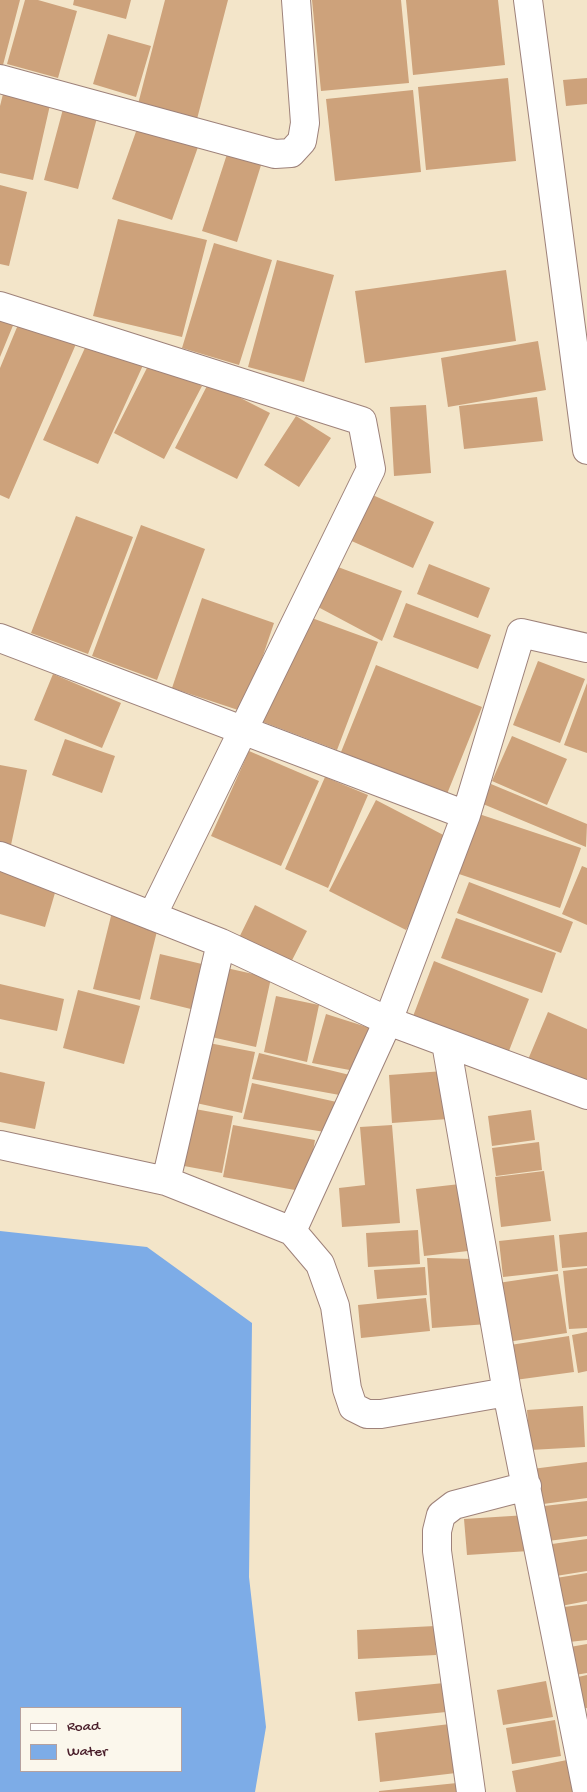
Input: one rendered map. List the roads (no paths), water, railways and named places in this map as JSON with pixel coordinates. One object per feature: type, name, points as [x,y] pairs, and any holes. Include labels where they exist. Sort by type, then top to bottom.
[{"type":"street","points":[[0,79],[275,154],[291,153],[302,141],[305,123],[296,0]]},
{"type":"street","points":[[528,0],[587,450]]},
{"type":"street","points":[[0,306],[362,421],[371,469],[152,916]]},
{"type":"street","points":[[292,1231],[388,1021],[466,815],[521,633],[587,648]]},
{"type":"street","points":[[0,638],[466,815]]},
{"type":"street","points":[[0,856],[220,943],[388,1021],[587,1095]]},
{"type":"street","points":[[166,1181],[220,943]]},
{"type":"street","points":[[446,1043],[507,1392],[587,1791]]},
{"type":"street","points":[[0,1145],[166,1181],[292,1231],[320,1264],[335,1306],[347,1389],[353,1407],[367,1414],[381,1414],[507,1392]]},
{"type":"street","points":[[471,1792],[438,1551],[437,1531],[441,1515],[454,1505],[526,1486]]},
{"type":"water","points":[[0,1231],[147,1247],[252,1323],[249,1577],[266,1727],[255,1792],[0,1792]]}]
